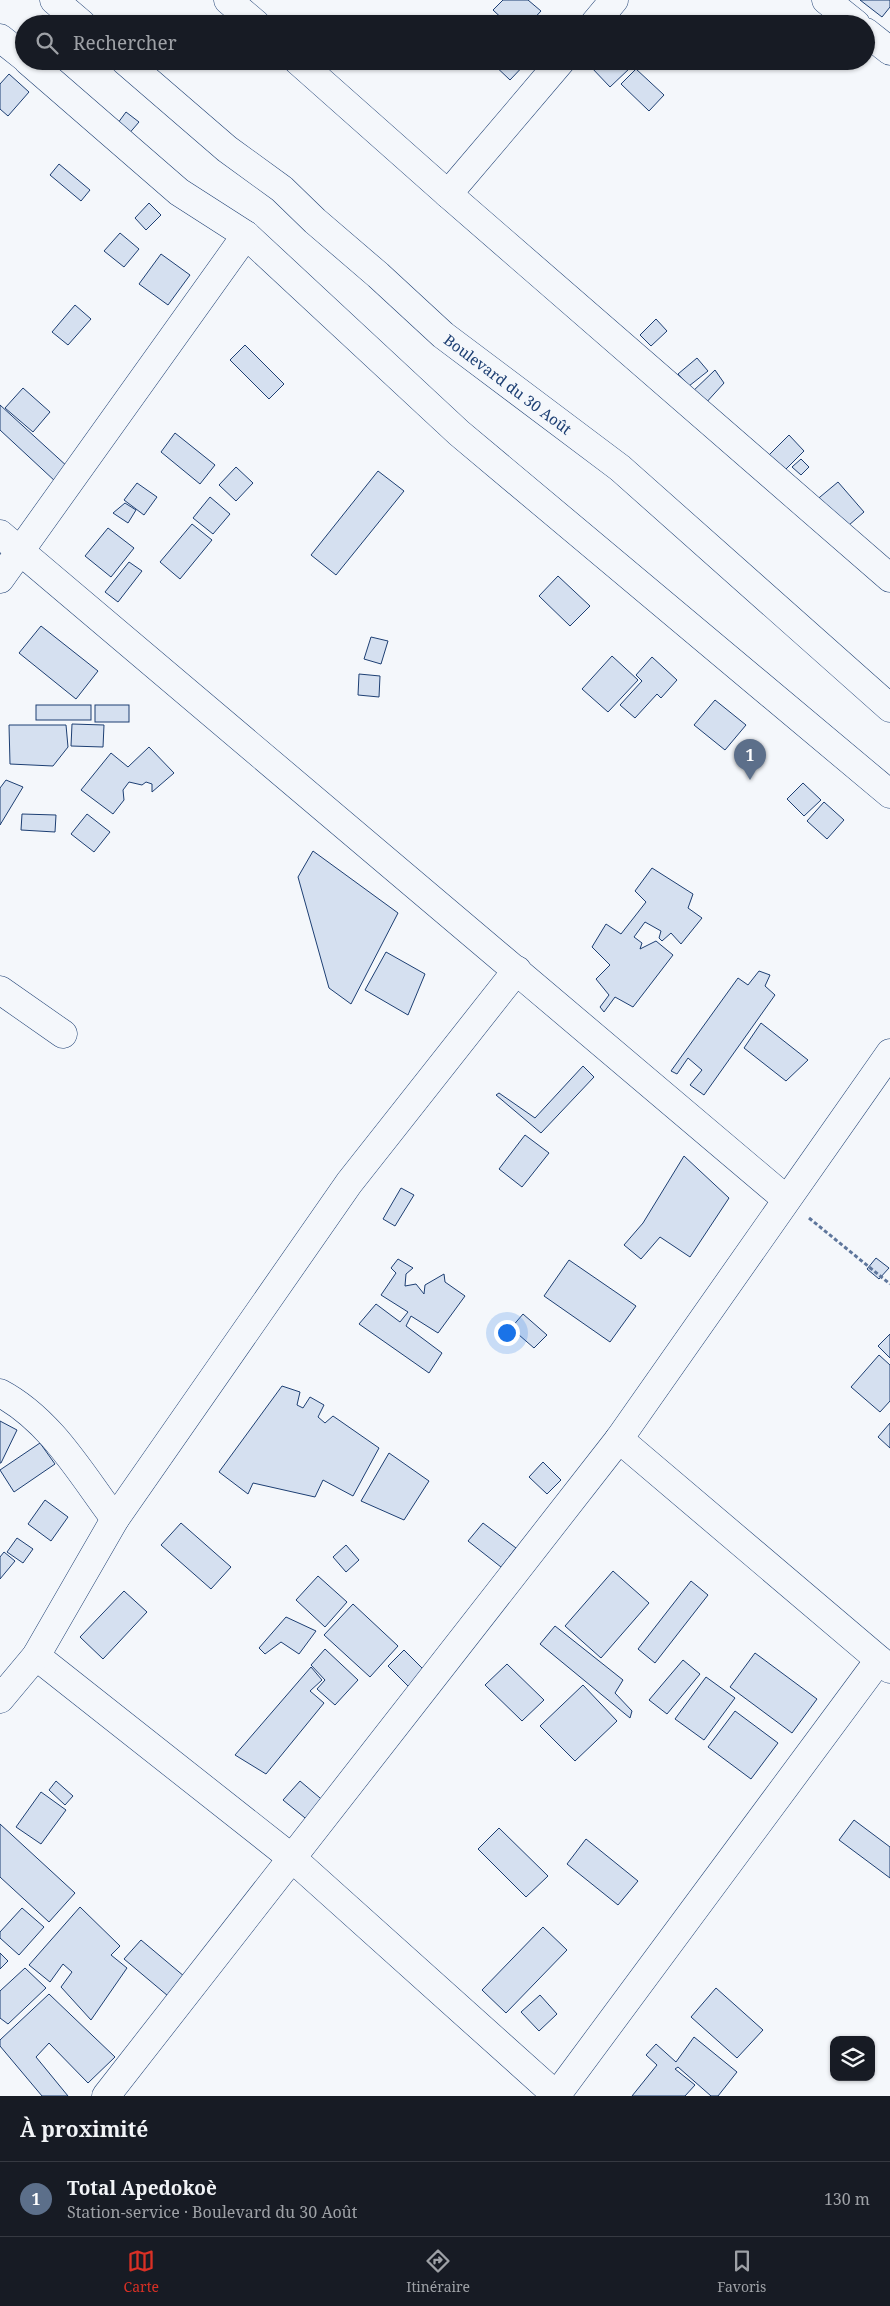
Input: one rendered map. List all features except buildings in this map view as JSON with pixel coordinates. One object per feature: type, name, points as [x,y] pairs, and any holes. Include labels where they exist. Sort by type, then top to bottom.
[{"type":"main road","points":[[54,0],[72,15]]},
{"type":"main road","points":[[228,0],[246,15]]},
{"type":"main road","points":[[602,15],[614,0]]},
{"type":"main road","points":[[826,0],[845,15]]},
{"type":"main road","points":[[0,38],[15,50]]},
{"type":"main road","points":[[875,39],[890,51]]},
{"type":"main road","points":[[38,70],[179,192],[246,236],[459,433],[890,794]]},
{"type":"main road","name":"Boulevard du 30 Août","points":[[135,70],[227,149],[282,189],[315,221],[378,275],[443,335],[620,468],[890,708]]},
{"type":"main road","points":[[308,70],[890,578]]},
{"type":"main road","points":[[448,194],[554,70]]},
{"type":"main road","points":[[0,579],[246,236]]},
{"type":"main road","points":[[0,534],[786,1199]]},
{"type":"main road","points":[[0,1700],[36,1656],[115,1519],[349,1183],[517,970]]},
{"type":"main road","points":[[0,990],[63,1034]]},
{"type":"main road","points":[[106,2096],[293,1859],[618,1439],[890,1053]]},
{"type":"main road","points":[[0,1393],[17,1403],[42,1423],[115,1519]]},
{"type":"main road","points":[[36,1656],[293,1859],[556,2096],[884,1664],[618,1439]]},
{"type":"path","points":[[786,1199],[890,1284]]},
{"type":"place","name":"Total Apedokoè","points":[[750,780]]}]
